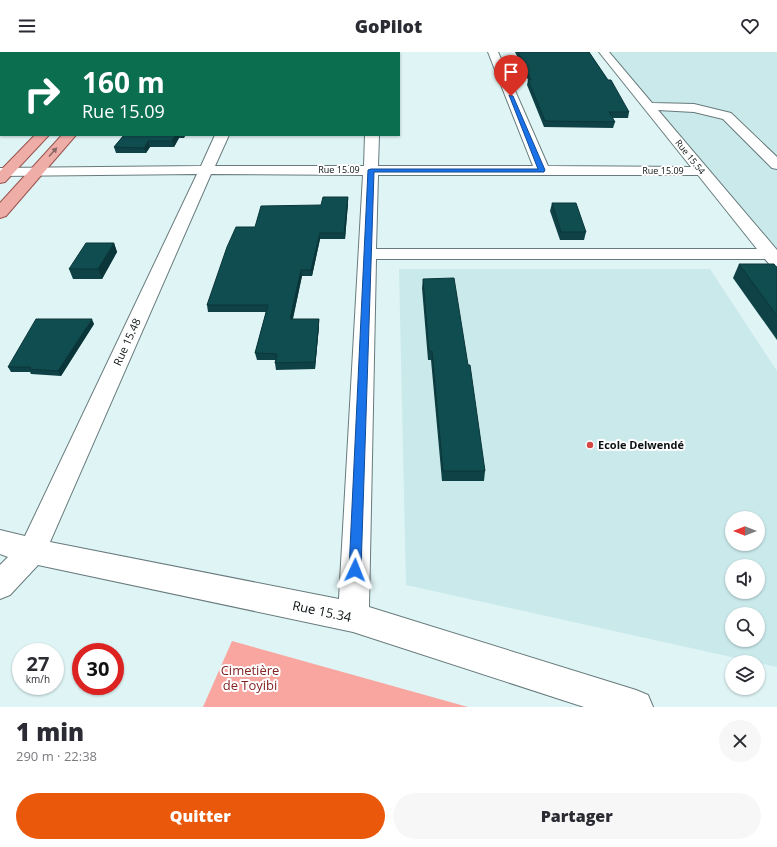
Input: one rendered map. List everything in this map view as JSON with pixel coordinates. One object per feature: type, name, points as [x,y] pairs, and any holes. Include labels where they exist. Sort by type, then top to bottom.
[{"type":"main road","points":[[2,174],[41,136]]},
{"type":"main road","points":[[0,213],[68,136]]},
{"type":"street","points":[[493,52],[542,170]]},
{"type":"street","name":"Rue 15.54","points":[[604,52],[774,258]]},
{"type":"street","points":[[649,106],[694,108],[727,116],[777,165]]},
{"type":"street","name":"Rue 15.48","points":[[0,585],[32,550],[222,136]]},
{"type":"street","points":[[353,617],[372,136]]},
{"type":"street","name":"Rue 15.09","points":[[2,174],[36,171],[205,170],[702,171]]},
{"type":"street","points":[[367,254],[774,258]]},
{"type":"street","name":"Rue 15.34","points":[[0,542],[353,617],[636,707]]},
{"type":"shaded area","points":[[604,52],[777,52],[777,262]]},
{"type":"shaded area","name":"Ecole Delwendé","points":[[399,269],[710,269],[777,371],[777,667],[765,664],[765,655],[725,656],[406,585]]},
{"type":"green space","name":"Cimetière de Toyibi","points":[[232,641],[468,707],[203,707]]},
{"type":"building","points":[[518,52],[589,52],[608,80],[611,80],[629,112],[609,112],[615,122],[545,121],[528,80],[531,80]]},
{"type":"building","points":[[123,136],[175,136],[172,141],[148,141],[144,148],[114,147]]},
{"type":"building","points":[[323,197],[348,197],[344,233],[320,233],[311,270],[301,270],[290,319],[319,319],[315,362],[275,363],[277,354],[255,353],[268,305],[207,305],[227,247],[236,227],[255,227],[261,206],[321,205]]},
{"type":"building","points":[[552,203],[576,203],[586,232],[561,232]]},
{"type":"building","points":[[86,243],[114,243],[98,269],[69,269]]},
{"type":"building","points":[[739,264],[774,264],[777,268],[777,316]]},
{"type":"building","points":[[454,278],[468,365],[470,365],[485,471],[443,471],[432,351],[429,351],[423,279]]},
{"type":"building","points":[[36,319],[92,319],[58,371],[29,369],[31,367],[8,367]]},
{"type":"place","name":"Ecole Delwendé","points":[[590,445]]},
{"type":"route","points":[[355,570],[371,170],[542,170],[511,96]]}]
